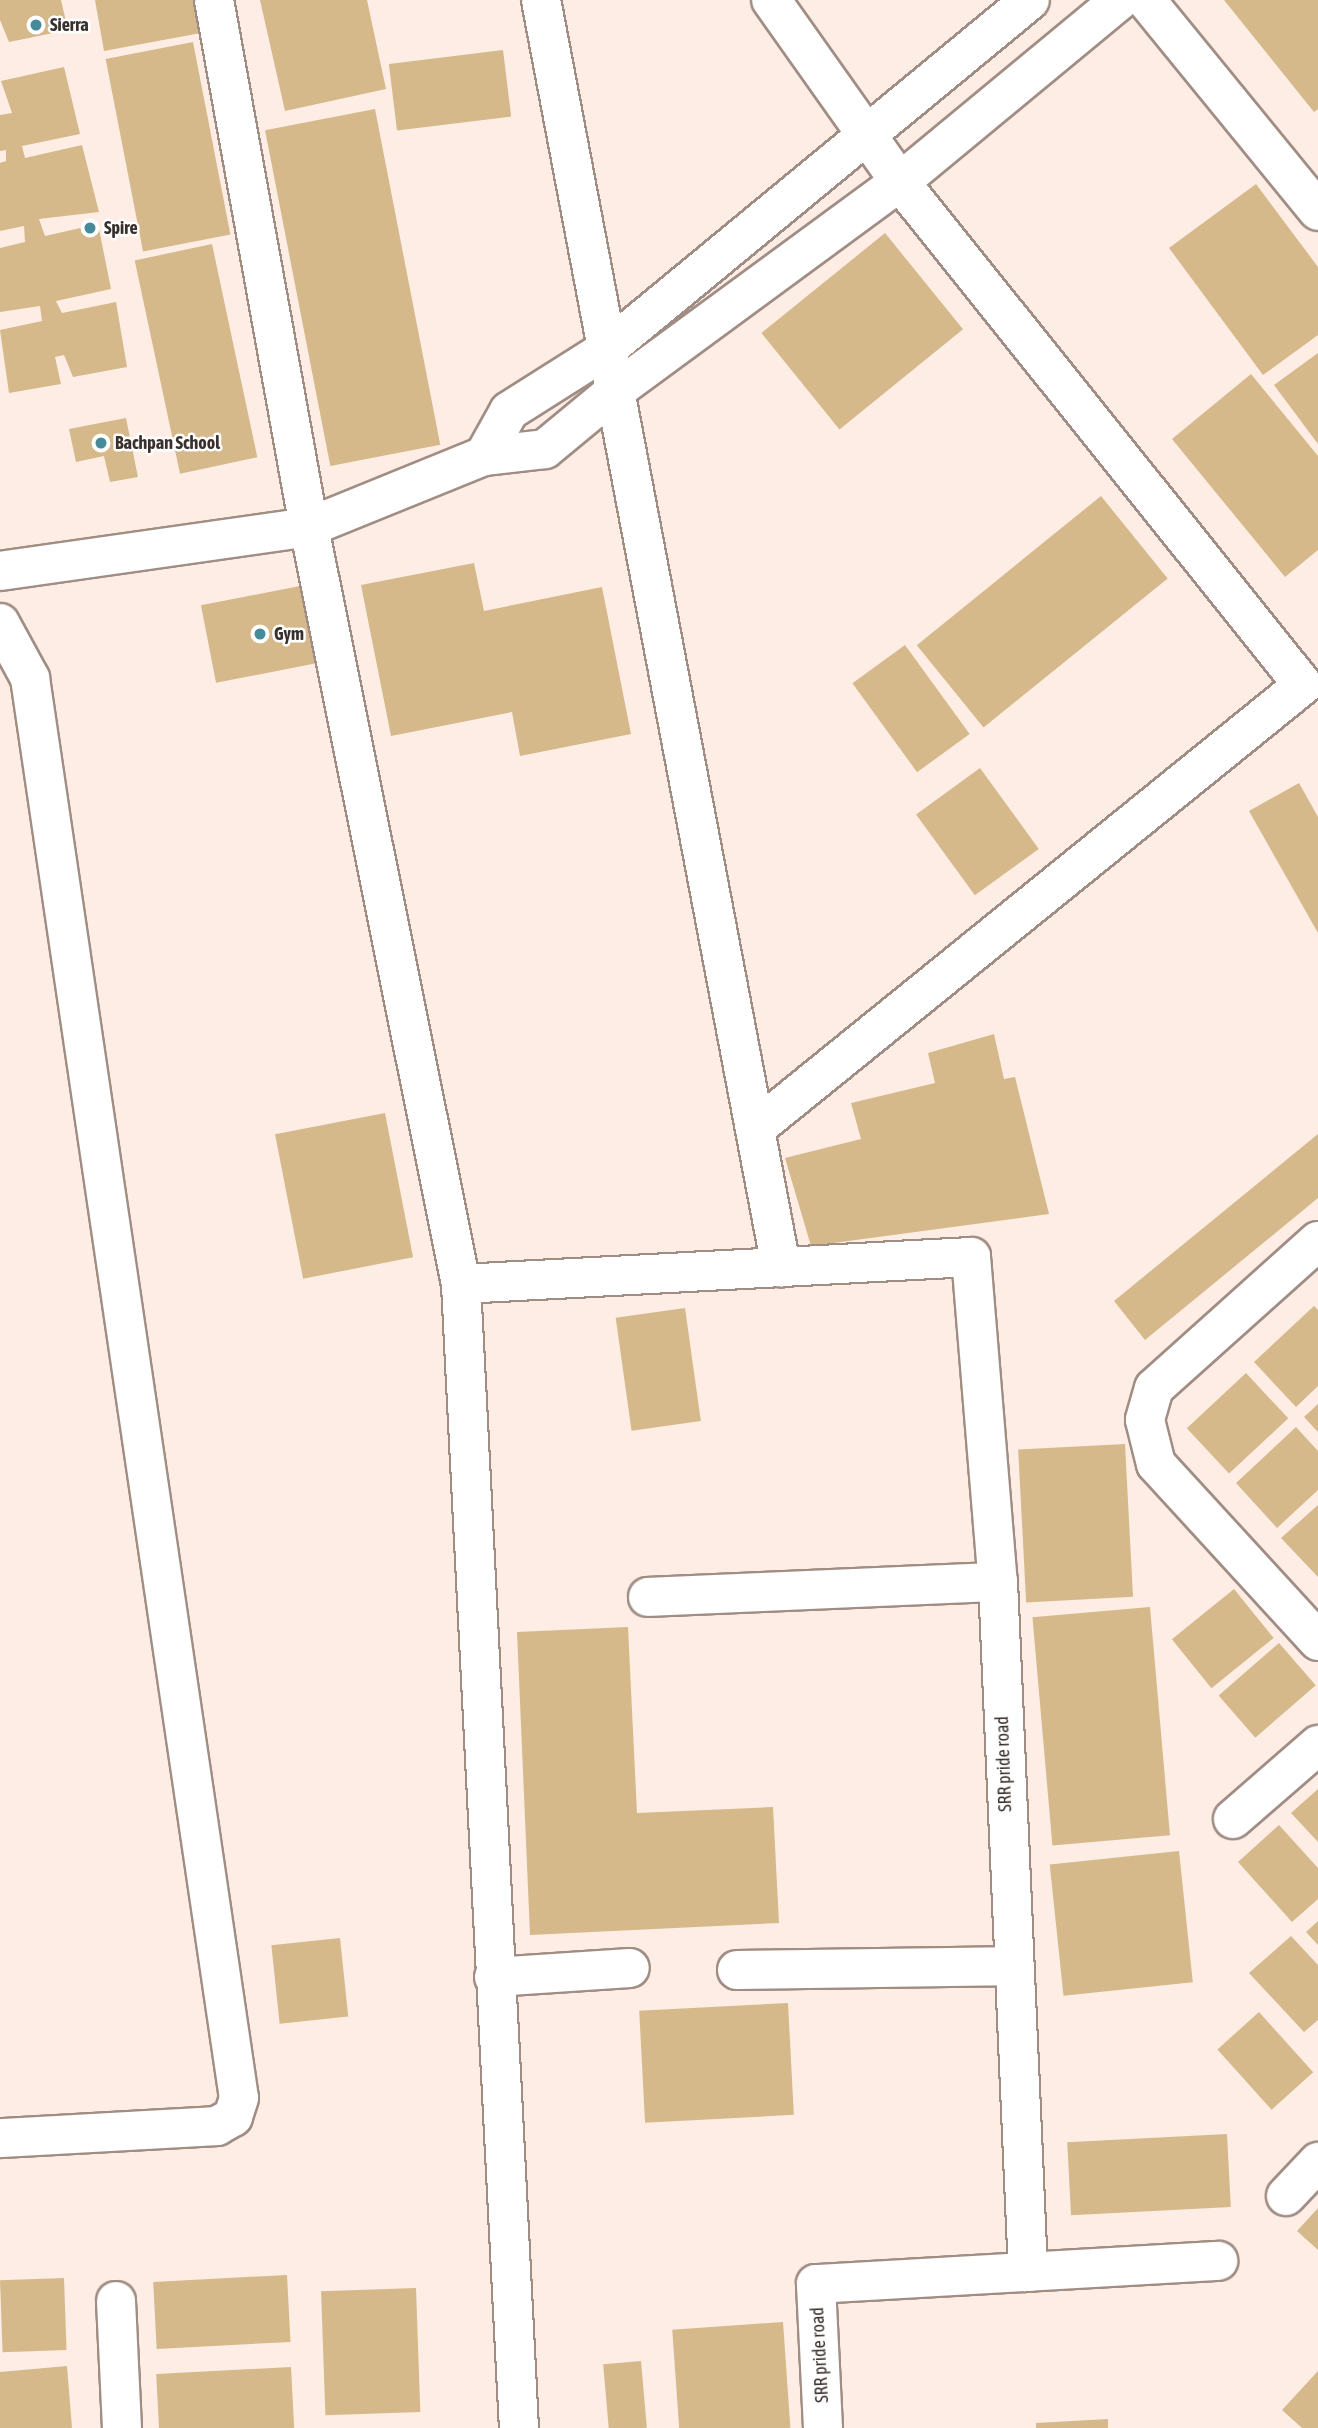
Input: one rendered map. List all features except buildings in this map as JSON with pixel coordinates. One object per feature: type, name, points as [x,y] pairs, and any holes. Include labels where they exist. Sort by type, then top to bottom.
[{"type":"street","points":[[214,0],[309,527],[461,1284],[494,1977],[519,2428]]},
{"type":"street","points":[[461,1284],[781,1267],[541,0]]},
{"type":"street","points":[[755,1128],[1303,685],[900,182],[771,0]]},
{"type":"street","points":[[484,456],[509,411],[607,349],[865,133],[1030,0]]},
{"type":"street","points":[[0,571],[309,527],[484,456],[545,449],[615,391],[900,182],[1120,0]]},
{"type":"street","points":[[1146,0],[1318,211]]},
{"type":"street","points":[[0,624],[30,678],[239,2098],[233,2117],[217,2126],[0,2138]]},
{"type":"street","points":[[1316,1248],[1154,1388],[1145,1420],[1156,1464],[1318,1641]]},
{"type":"street","name":"SRR pride road","points":[[781,1267],[971,1257],[998,1582],[1012,1966],[1028,2272]]},
{"type":"street","points":[[648,1597],[998,1582]]},
{"type":"street","points":[[1234,1819],[1318,1745]]},
{"type":"street","points":[[737,1970],[1012,1966]]},
{"type":"street","points":[[494,1977],[631,1968]]},
{"type":"street","points":[[1286,2196],[1318,2162]]},
{"type":"street","name":"SRR pride road","points":[[823,2428],[816,2284],[1218,2261]]},
{"type":"street","points":[[116,2301],[122,2428]]},
{"type":"place","name":"Sierra","points":[[36,25]]},
{"type":"place","name":"Spire","points":[[90,228]]},
{"type":"place","name":"Bachpan School","points":[[101,443]]},
{"type":"place","name":"Gym","points":[[260,634]]}]
